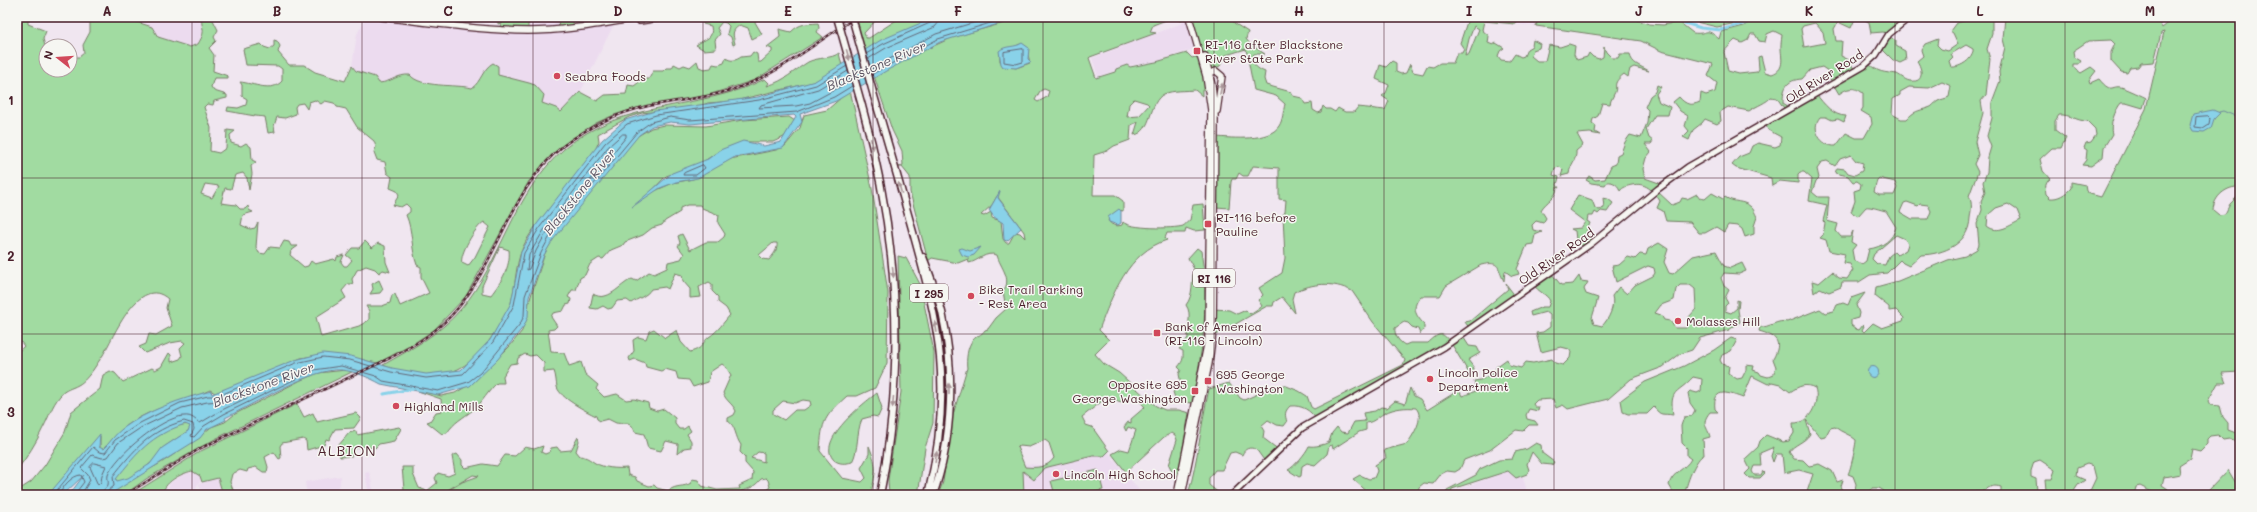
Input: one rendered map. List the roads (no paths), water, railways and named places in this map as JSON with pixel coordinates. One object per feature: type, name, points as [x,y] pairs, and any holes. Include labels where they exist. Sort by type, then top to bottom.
[{"type":"highway","name":"I 295","points":[[837,17],[862,106],[882,192],[894,291],[894,384],[888,447],[880,495]]},
{"type":"highway","name":"I 295","points":[[852,17],[931,301],[940,358],[939,427],[928,495]]},
{"type":"highway","points":[[905,205],[941,308],[948,352],[949,393],[947,433],[942,467],[933,495]]},
{"type":"main road","points":[[381,17],[534,34],[565,32],[665,17]]},
{"type":"main road","points":[[500,30],[561,29],[643,17]]},
{"type":"main road","name":"RI 116","points":[[1177,495],[1208,340],[1215,121],[1208,74],[1189,17]]},
{"type":"main road","name":"Old River Road","points":[[1232,495],[1302,428],[1444,347],[1592,243],[1658,189],[1688,167],[1862,67],[1876,55],[1889,34],[1910,17]]},
{"type":"main road","points":[[1208,74],[1217,71],[1222,77],[1215,121]]},
{"type":"main road","name":"RI 116","points":[[1182,495],[1212,342],[1211,115],[1208,74]]},
{"type":"water","name":"Blackstone River","points":[[935,17],[1021,17],[940,42],[886,71],[836,101],[800,114],[802,122],[783,148],[735,157],[698,178],[676,182],[660,188],[632,207],[672,173],[708,159],[720,150],[743,141],[764,146],[781,142],[796,117],[794,115],[690,124],[670,122],[652,126],[639,135],[553,240],[544,255],[529,297],[528,317],[524,326],[498,359],[470,386],[438,395],[381,384],[357,373],[341,370],[315,374],[266,396],[225,418],[226,420],[207,429],[200,438],[109,495],[69,495],[84,475],[63,495],[48,495],[100,434],[99,447],[103,449],[122,429],[153,411],[199,394],[211,391],[212,394],[295,360],[323,353],[351,356],[392,368],[426,374],[461,370],[490,340],[511,303],[521,252],[537,224],[602,140],[625,120],[655,111],[758,97],[815,81],[881,40]],"holes":[[[185,424],[190,426],[188,431],[162,448],[150,464],[128,478],[117,481],[116,479],[138,453],[146,446],[173,429]]]},
{"type":"water","points":[[1022,43],[1029,48],[1028,59],[1031,62],[1016,68],[1003,67],[1001,64],[999,51],[1001,49],[1016,46]]},
{"type":"water","points":[[2213,110],[2220,113],[2214,119],[2211,128],[2204,132],[2193,131],[2190,125],[2193,114]]},
{"type":"water","points":[[1000,191],[998,198],[1021,228],[1007,241],[1004,240],[1003,223],[994,217],[989,210]]},
{"type":"water","points":[[1119,209],[1121,211],[1121,223],[1118,225],[1109,222],[1108,217]]},
{"type":"water","points":[[981,247],[974,255],[968,257],[962,255],[959,249],[962,248],[970,251]]},
{"type":"water","points":[[1873,366],[1877,368],[1879,372],[1877,376],[1873,378],[1869,376],[1867,372],[1869,368]]},
{"type":"waterway","points":[[1665,17],[1701,28],[1721,30],[1767,17]]},
{"type":"waterway","points":[[2219,112],[2223,111],[2240,118]]},
{"type":"waterway","points":[[384,394],[412,389]]},
{"type":"railway","points":[[125,495],[201,448],[390,358],[417,343],[443,324],[458,308],[472,288],[530,182],[545,163],[563,146],[582,133],[614,117],[636,109],[717,94],[756,81],[786,64],[857,17]]},
{"type":"place","name":"RI-116 after Blackstone River State Park","points":[[1197,51]]},
{"type":"place","name":"Seabra Foods","points":[[557,76]]},
{"type":"place","name":"RI-116 before Pauline","points":[[1208,224]]},
{"type":"place","name":"Bike Trail Parking - Rest Area","points":[[971,296]]},
{"type":"place","name":"Molasses Hill","points":[[1678,321]]},
{"type":"place","name":"Bank of America (RI-116 - Lincoln)","points":[[1157,333]]},
{"type":"place","name":"Lincoln Police Department","points":[[1430,379]]},
{"type":"place","name":"695 George Washington","points":[[1208,381]]},
{"type":"place","name":"Opposite 695 George Washington","points":[[1195,391]]},
{"type":"place","name":"Highland Mills","points":[[396,406]]},
{"type":"place","name":"Lincoln High School","points":[[1056,474]]},
{"type":"district","name":"ALBION","points":[[347,450]]}]
